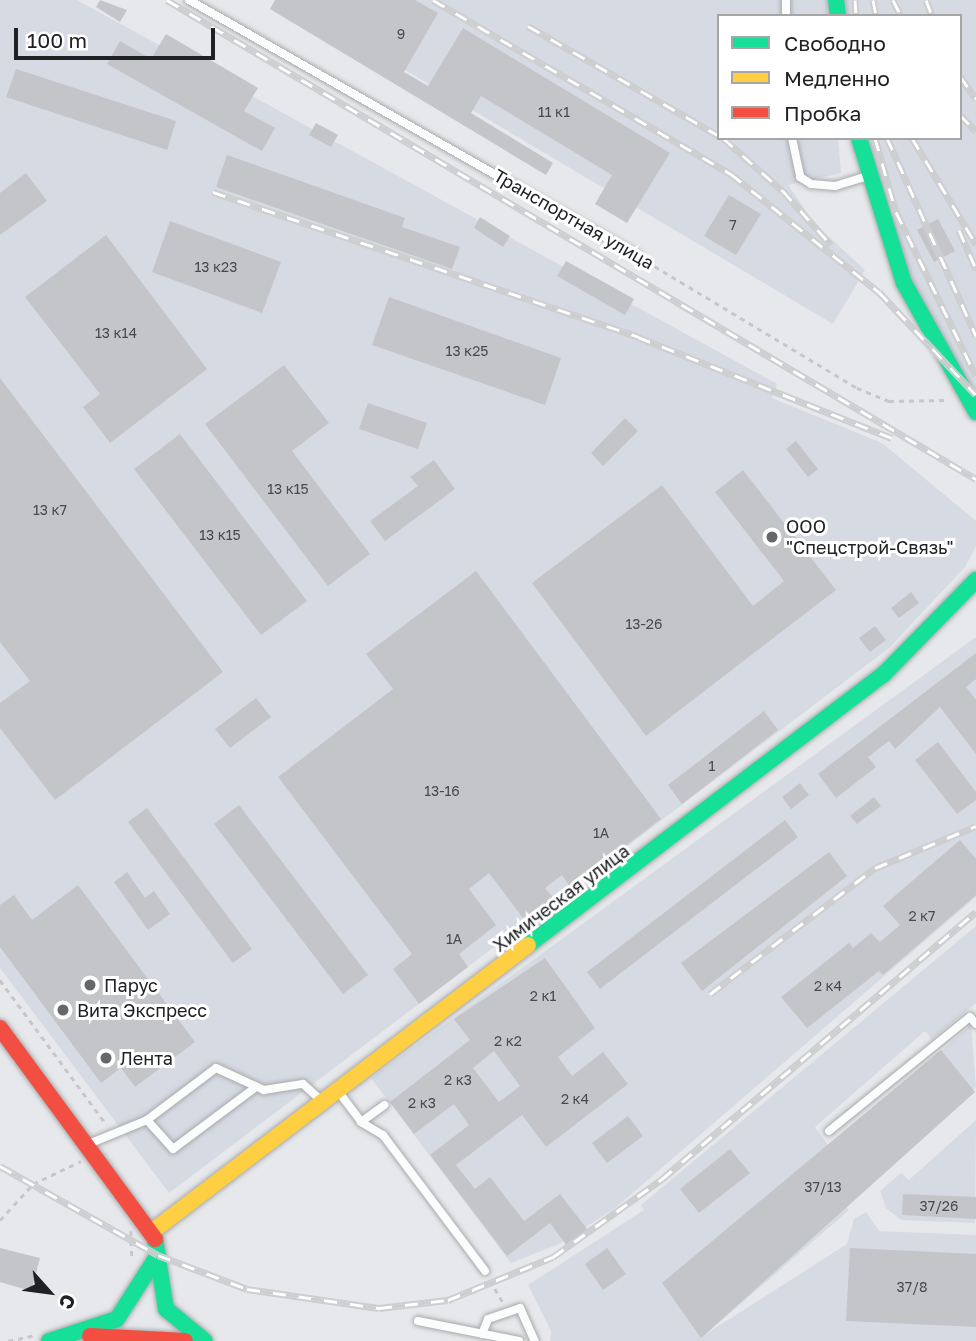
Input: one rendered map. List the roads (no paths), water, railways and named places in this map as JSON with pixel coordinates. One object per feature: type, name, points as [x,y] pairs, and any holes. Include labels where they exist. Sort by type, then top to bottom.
[{"type":"street","points":[[859,140],[868,176],[904,283],[971,405]]},
{"type":"street","name":"Химическая улица","points":[[154,1230],[883,676],[976,580]]},
{"type":"street","points":[[0,1028],[86,1152],[154,1230],[166,1309],[205,1341]]},
{"type":"street","points":[[66,1336],[117,1319],[158,1255]]},
{"type":"street","points":[[43,1338],[66,1336],[185,1341]]},
{"type":"lane","name":"Транспортная улица","points":[[190,0],[638,256]]},
{"type":"lane","points":[[792,140],[800,177],[811,184],[835,186],[868,176]]},
{"type":"lane","points":[[829,1131],[970,1017],[976,1024]]},
{"type":"lane","points":[[86,1152],[111,1130],[147,1120],[216,1069],[256,1087],[303,1084],[323,1102]]},
{"type":"lane","points":[[147,1120],[173,1149],[256,1087]]},
{"type":"lane","points":[[338,1091],[361,1122],[383,1135],[485,1271]]},
{"type":"lane","points":[[361,1122],[384,1105]]},
{"type":"lane","points":[[482,1334],[488,1319],[508,1311],[523,1310],[535,1341]]},
{"type":"lane","points":[[418,1321],[519,1341]]},
{"type":"railway","points":[[167,0],[976,479]]},
{"type":"railway","points":[[433,0],[731,174],[879,292],[976,395]]},
{"type":"railway","points":[[855,0],[856,14]]},
{"type":"railway","points":[[873,0],[876,14]]},
{"type":"railway","points":[[893,0],[900,14]]},
{"type":"railway","points":[[926,0],[931,14]]},
{"type":"railway","points":[[528,26],[717,135]]},
{"type":"railway","points":[[962,79],[976,99]]},
{"type":"railway","points":[[962,117],[976,131]]},
{"type":"railway","points":[[725,140],[783,191],[831,245]]},
{"type":"railway","points":[[876,140],[896,212],[976,376]]},
{"type":"railway","points":[[888,140],[976,336]]},
{"type":"railway","points":[[913,140],[976,244]]},
{"type":"railway","points":[[213,192],[638,337],[892,438]]},
{"type":"railway","points":[[959,230],[976,269]]},
{"type":"railway","points":[[710,994],[875,868],[976,826]]},
{"type":"railway","points":[[0,1166],[158,1255],[247,1289],[379,1308],[448,1300],[553,1257],[662,1179],[976,912]]},
{"type":"place","name":"ООО \"Спецстрой-Связь\"","points":[[772,537]]},
{"type":"place","name":"Парус","points":[[90,985]]},
{"type":"place","name":"Вита Экспресс","points":[[63,1010]]},
{"type":"place","name":"Лента","points":[[106,1058]]}]
